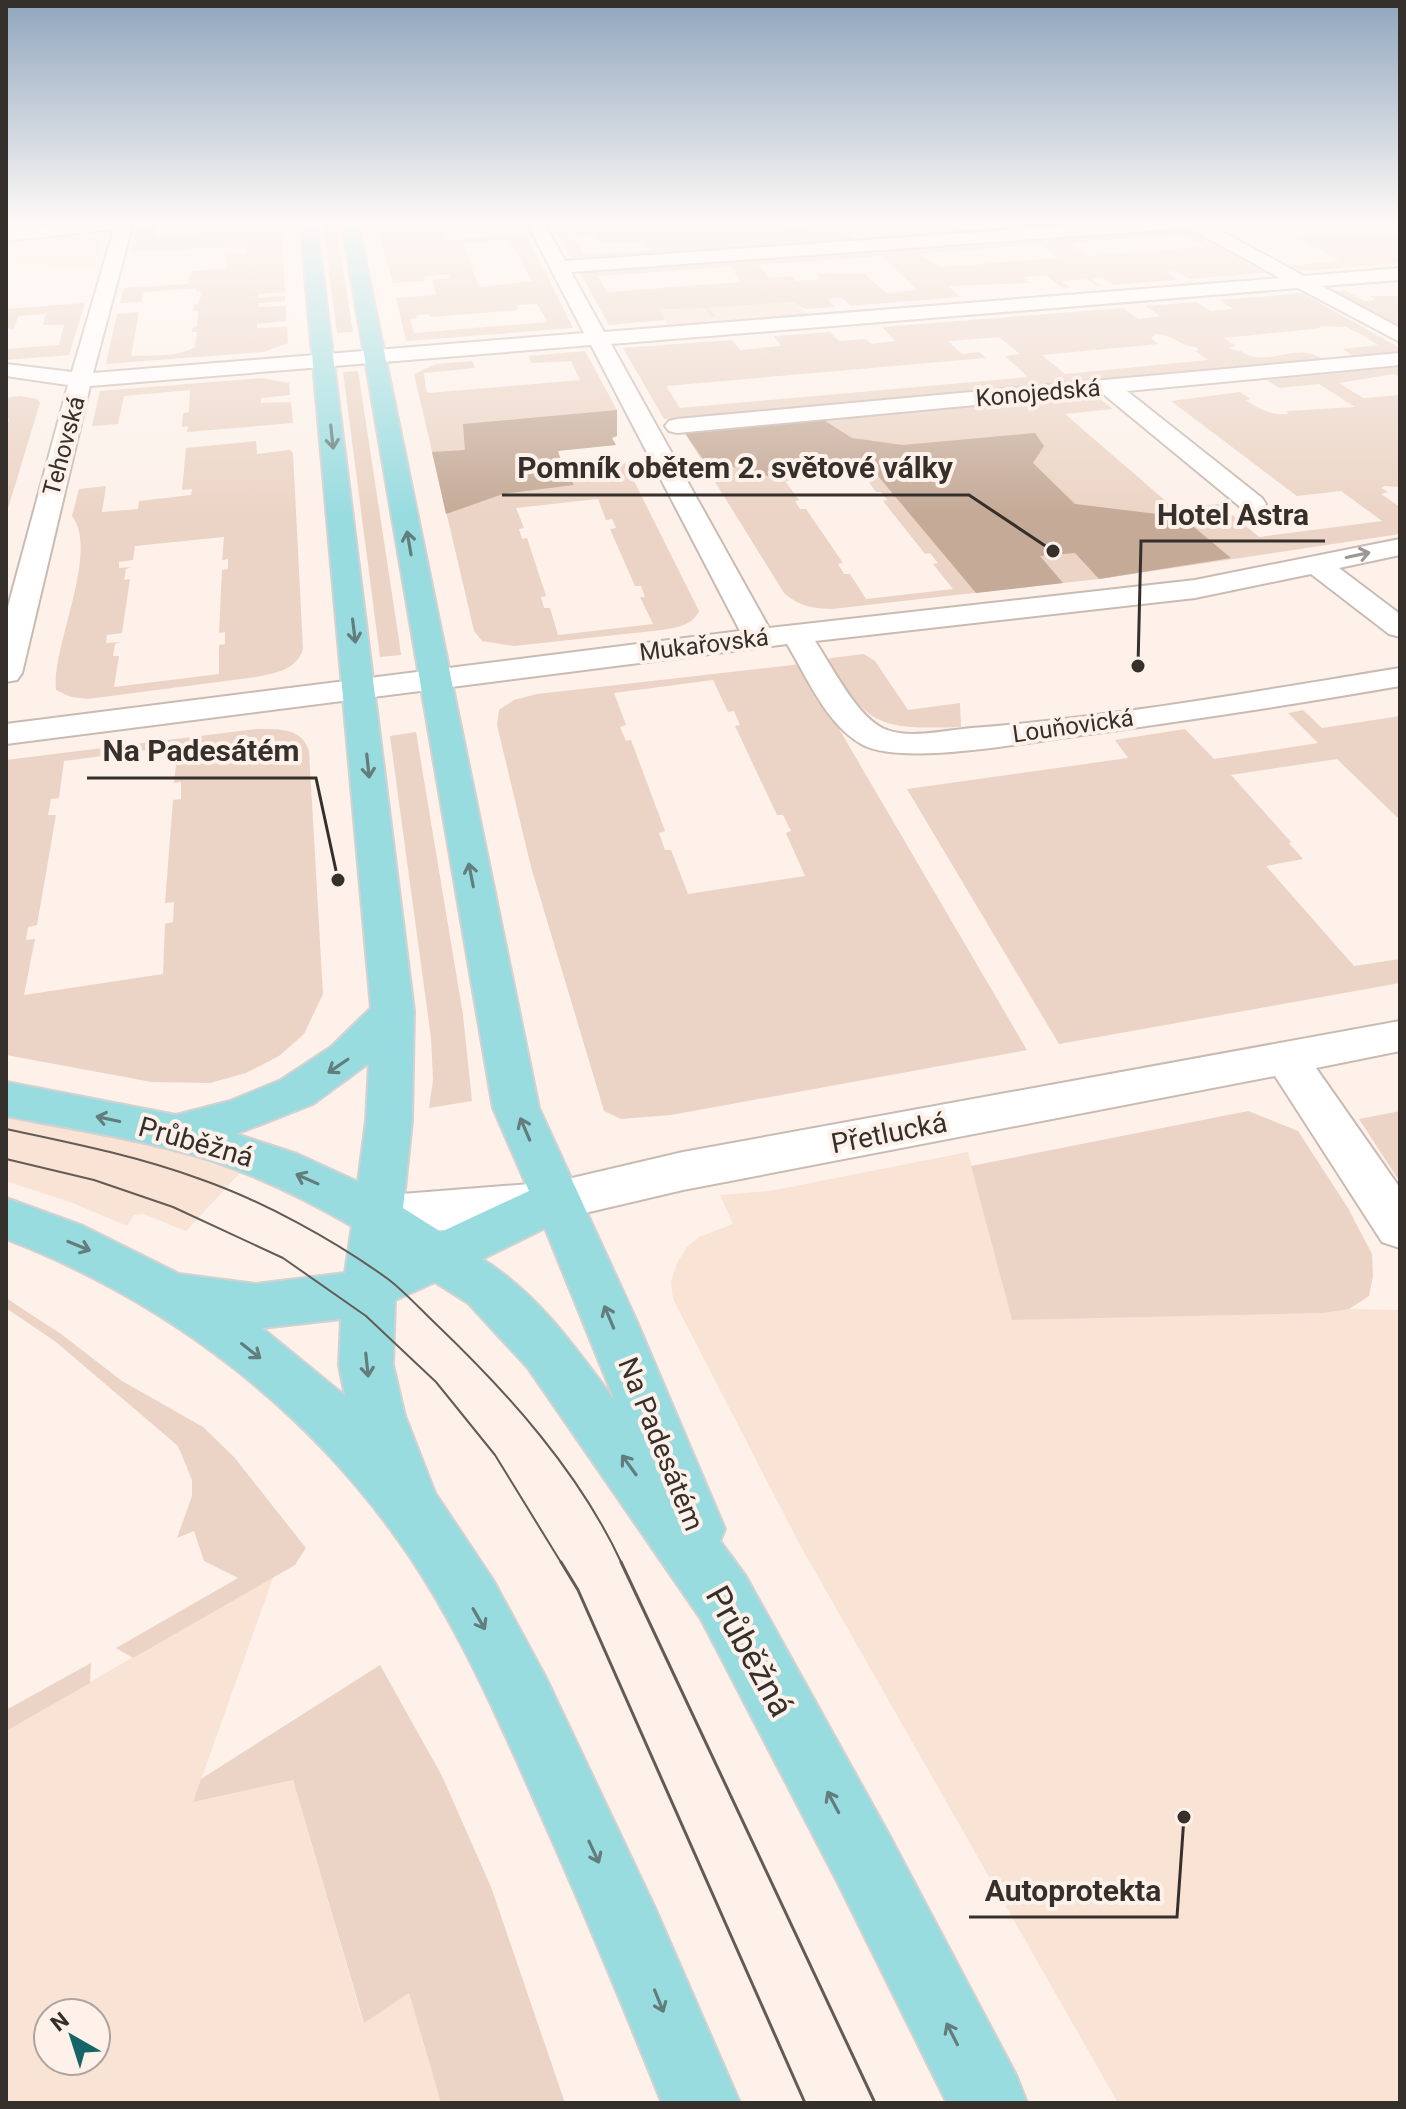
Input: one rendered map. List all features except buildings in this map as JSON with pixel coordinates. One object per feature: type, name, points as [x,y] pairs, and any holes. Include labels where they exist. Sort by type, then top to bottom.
[{"type":"main road","points":[[319,317],[393,1011],[389,1121],[369,1287],[366,1365],[377,1416],[412,1511]]},
{"type":"main road","name":"Na Padesátém","points":[[368,317],[516,1108],[611,1322],[723,1597]]},
{"type":"main road","points":[[175,1132],[249,1113],[297,1092],[346,1061],[393,1011]]},
{"type":"main road","name":"Průběžná","points":[[6,1099],[175,1132],[280,1167],[329,1189],[376,1216],[486,1288],[547,1351],[723,1597],[988,2103]]},
{"type":"main road","points":[[165,1289],[208,1301],[256,1306],[340,1297],[369,1287],[555,1201]]},
{"type":"main road","points":[[6,1218],[101,1255],[165,1289],[220,1326],[275,1369],[344,1433],[412,1511],[440,1551],[510,1672],[630,1929],[701,2103]]},
{"type":"street","name":"Tehovská","points":[[6,673],[99,317]]},
{"type":"street","points":[[587,317],[759,638]]},
{"type":"street","points":[[6,370],[82,380],[856,317]]},
{"type":"street","points":[[1366,317],[1400,336]]},
{"type":"street","name":"Konojedská","points":[[677,426],[1400,359]]},
{"type":"street","points":[[6,384],[33,375]]},
{"type":"street","points":[[1107,386],[1253,504]]},
{"type":"street","name":"Mukařovská","points":[[6,734],[759,638],[1195,589],[1400,547]]},
{"type":"street","points":[[1317,565],[1400,628]]},
{"type":"street","name":"Louňovická","points":[[796,634],[852,720],[878,739],[908,743],[1000,736],[1239,704],[1400,677]]},
{"type":"street","name":"Přetlucká","points":[[376,1216],[555,1201],[683,1171],[1400,1036]]},
{"type":"street","points":[[1286,1058],[1400,1228]]},
{"type":"shaded area","points":[[6,317],[18,317],[13,329],[6,328]]},
{"type":"shaded area","points":[[45,317],[81,317],[69,355],[6,360],[6,349],[59,345],[64,325],[43,325]]},
{"type":"shaded area","points":[[116,317],[138,317],[131,356],[188,351],[195,347],[197,332],[192,332],[192,329],[197,325],[198,317],[286,317],[286,321],[257,324],[257,328],[287,327],[288,343],[264,352],[106,364]]},
{"type":"shaded area","points":[[335,317],[351,317],[353,332],[337,333]]},
{"type":"shaded area","points":[[401,317],[417,317],[410,319],[414,333],[548,322],[545,317],[568,317],[573,328],[406,341]]},
{"type":"shaded area","points":[[605,317],[664,317],[665,320],[609,325]]},
{"type":"shaded area","points":[[664,317],[765,317],[669,325]]},
{"type":"shaded area","points":[[929,317],[961,317],[879,324]]},
{"type":"shaded area","points":[[1004,317],[1346,317],[1400,348],[1400,352],[1355,357],[1343,349],[1378,345],[1346,327],[1319,326],[1321,328],[1224,338],[1236,346],[1229,347],[1233,350],[1251,356],[1304,353],[1322,359],[664,419],[623,348],[732,340],[740,350],[781,346],[774,336],[830,332],[839,341],[866,339],[871,344],[895,341],[882,327]],"holes":[[[1156,334],[1196,347],[1199,350],[1195,351],[1208,360],[1065,374],[1042,355],[1158,344],[1151,338]],[[999,337],[1020,354],[1005,356],[1028,377],[680,408],[666,386],[986,358],[979,352],[962,354],[948,341]]]},
{"type":"shaded area","points":[[1381,317],[1400,317],[1400,328]]},
{"type":"shaded area","points":[[585,351],[617,410],[617,436],[612,438],[616,445],[558,450],[562,465],[566,469],[625,463],[699,611],[688,623],[662,630],[514,646],[482,641],[474,631],[414,374],[436,364],[472,361],[475,368],[424,373],[426,391],[429,393],[580,380],[571,361],[531,363],[529,356]],"holes":[[[598,499],[606,520],[612,519],[616,528],[610,529],[635,586],[641,586],[645,597],[640,597],[653,624],[558,635],[550,608],[544,608],[541,597],[546,596],[527,538],[522,539],[519,529],[524,528],[516,508]]]},
{"type":"shaded area","points":[[1400,367],[1400,377],[1394,374],[1339,383],[1363,398],[1400,395],[1400,487],[1384,486],[1381,488],[1388,492],[1381,494],[1400,507],[1400,534],[1099,579],[819,608],[801,604],[784,593],[684,432],[1094,394],[1113,409],[1065,414],[1175,509],[1219,504],[1259,537],[1382,521],[1341,491],[1297,496],[1171,401],[1240,392],[1256,406],[1277,414],[1355,407],[1319,384],[1279,388],[1267,380]],"holes":[[[862,473],[876,492],[881,492],[887,500],[883,501],[925,554],[930,553],[938,563],[933,564],[953,589],[866,599],[850,574],[844,574],[838,564],[843,563],[806,509],[800,509],[795,501],[799,500],[785,481]]]},
{"type":"shaded area","points":[[358,371],[401,655],[380,657],[343,372]]},
{"type":"shaded area","points":[[261,378],[289,383],[290,395],[261,398],[261,403],[291,402],[293,423],[187,432],[188,426],[182,427],[183,413],[189,412],[190,390],[124,396],[118,424],[92,426],[100,391]]},
{"type":"shaded area","points":[[20,396],[37,399],[40,403],[6,515],[6,429],[9,419],[6,419],[6,398]]},
{"type":"shaded area","points":[[617,410],[617,436],[612,438],[616,445],[558,451],[574,485],[503,494],[446,514],[432,452],[465,450],[463,424]]},
{"type":"shaded area","points":[[822,419],[852,438],[903,445],[1035,433],[1044,446],[1033,463],[1075,504],[1182,517],[1231,558],[1099,579],[1075,553],[1040,556],[1063,583],[976,593],[873,470],[779,479],[703,459],[684,432]]},
{"type":"shaded area","points":[[256,441],[257,454],[290,450],[293,453],[303,649],[300,656],[291,666],[256,677],[88,699],[71,697],[56,690],[56,672],[81,552],[79,532],[72,516],[79,489],[106,486],[102,512],[138,509],[139,501],[191,495],[192,489],[182,490],[186,448]],"holes":[[[224,537],[222,560],[228,559],[228,569],[222,570],[219,633],[225,632],[225,644],[219,645],[219,674],[114,687],[119,656],[113,656],[115,644],[121,642],[106,643],[107,635],[122,633],[130,579],[124,580],[126,569],[132,567],[119,568],[119,562],[133,560],[135,546]]]},
{"type":"shaded area","points":[[864,654],[875,661],[908,710],[960,703],[961,727],[895,725],[867,712],[827,661]]},
{"type":"shaded area","points":[[801,664],[1027,1050],[671,1115],[621,1119],[604,1111],[531,867],[497,725],[499,710],[514,700],[537,694]],"holes":[[[713,680],[728,712],[734,711],[740,725],[735,726],[777,815],[783,815],[791,831],[786,833],[805,876],[688,894],[671,850],[665,850],[659,833],[665,831],[631,740],[626,741],[620,727],[626,725],[614,693]]]},
{"type":"shaded area","points":[[1303,710],[1322,728],[1400,716],[1400,820],[1337,759],[1231,775],[1303,859],[1266,866],[1354,966],[1400,959],[1400,983],[1059,1044],[907,789],[1128,758],[1115,740],[1185,729],[1214,759],[1318,743],[1288,713]]},
{"type":"shaded area","points":[[256,729],[288,731],[301,737],[309,751],[323,994],[304,1034],[279,1056],[246,1073],[210,1083],[152,1082],[6,1055],[6,760]],"holes":[[[178,746],[174,783],[181,782],[181,799],[173,800],[165,903],[174,902],[173,922],[165,924],[163,974],[24,995],[35,939],[26,940],[28,927],[37,925],[56,815],[48,815],[51,799],[59,798],[64,761]]]},
{"type":"shaded area","points":[[416,732],[463,1015],[472,1101],[429,1108],[433,1080],[431,1038],[390,736]]},
{"type":"shaded area","points":[[1248,1111],[1298,1131],[1348,1208],[1372,1254],[1373,1276],[1369,1296],[1349,1309],[1324,1313],[1012,1320],[971,1166]]},
{"type":"shaded area","points":[[1400,1111],[1400,1182],[1359,1119]]},
{"type":"shaded area","points":[[6,1112],[153,1144],[240,1173],[186,1231],[143,1214],[134,1215],[127,1226],[73,1203],[6,1181]]},
{"type":"shaded area","points":[[968,1152],[1012,1320],[1400,1310],[1400,2103],[1118,2103],[800,1545],[673,1299],[671,1282],[677,1263],[687,1247],[699,1237],[733,1224],[720,1195],[770,1191]]},
{"type":"shaded area","points":[[6,1298],[61,1334],[122,1381],[203,1427],[234,1457],[306,1548],[295,1565],[133,1658],[116,1648],[238,1578],[204,1561],[194,1531],[177,1538],[192,1496],[192,1480],[178,1446],[56,1342],[6,1308]]},
{"type":"shaded area","points":[[274,1575],[193,1802],[293,1780],[363,2022],[409,1993],[441,2103],[6,2103],[6,1731]]},
{"type":"shaded area","points":[[91,1663],[90,1683],[6,1731],[6,1710]]},
{"type":"shaded area","points":[[380,1665],[442,1776],[491,1887],[565,2103],[441,2103],[409,1993],[364,2023],[293,1780],[193,1802],[201,1779]]},
{"type":"tram line","points":[[6,1129],[128,1157],[224,1188],[297,1223],[388,1279],[464,1351],[541,1436],[586,1498],[621,1562]]},
{"type":"tram line","points":[[6,1159],[94,1180],[173,1207],[283,1258],[366,1316],[436,1382],[495,1455],[562,1564]]},
{"type":"tram line","points":[[561,1562],[578,1590],[805,2103]]},
{"type":"tram line","points":[[621,1562],[875,2103]]},
{"type":"place","name":"Pomník obětem 2. světové války","points":[[1053,551]]},
{"type":"place","name":"Hotel Astra","points":[[1138,666]]},
{"type":"place","name":"Na Padesátém","points":[[338,880]]},
{"type":"place","name":"Autoprotekta","points":[[1184,1817]]}]
